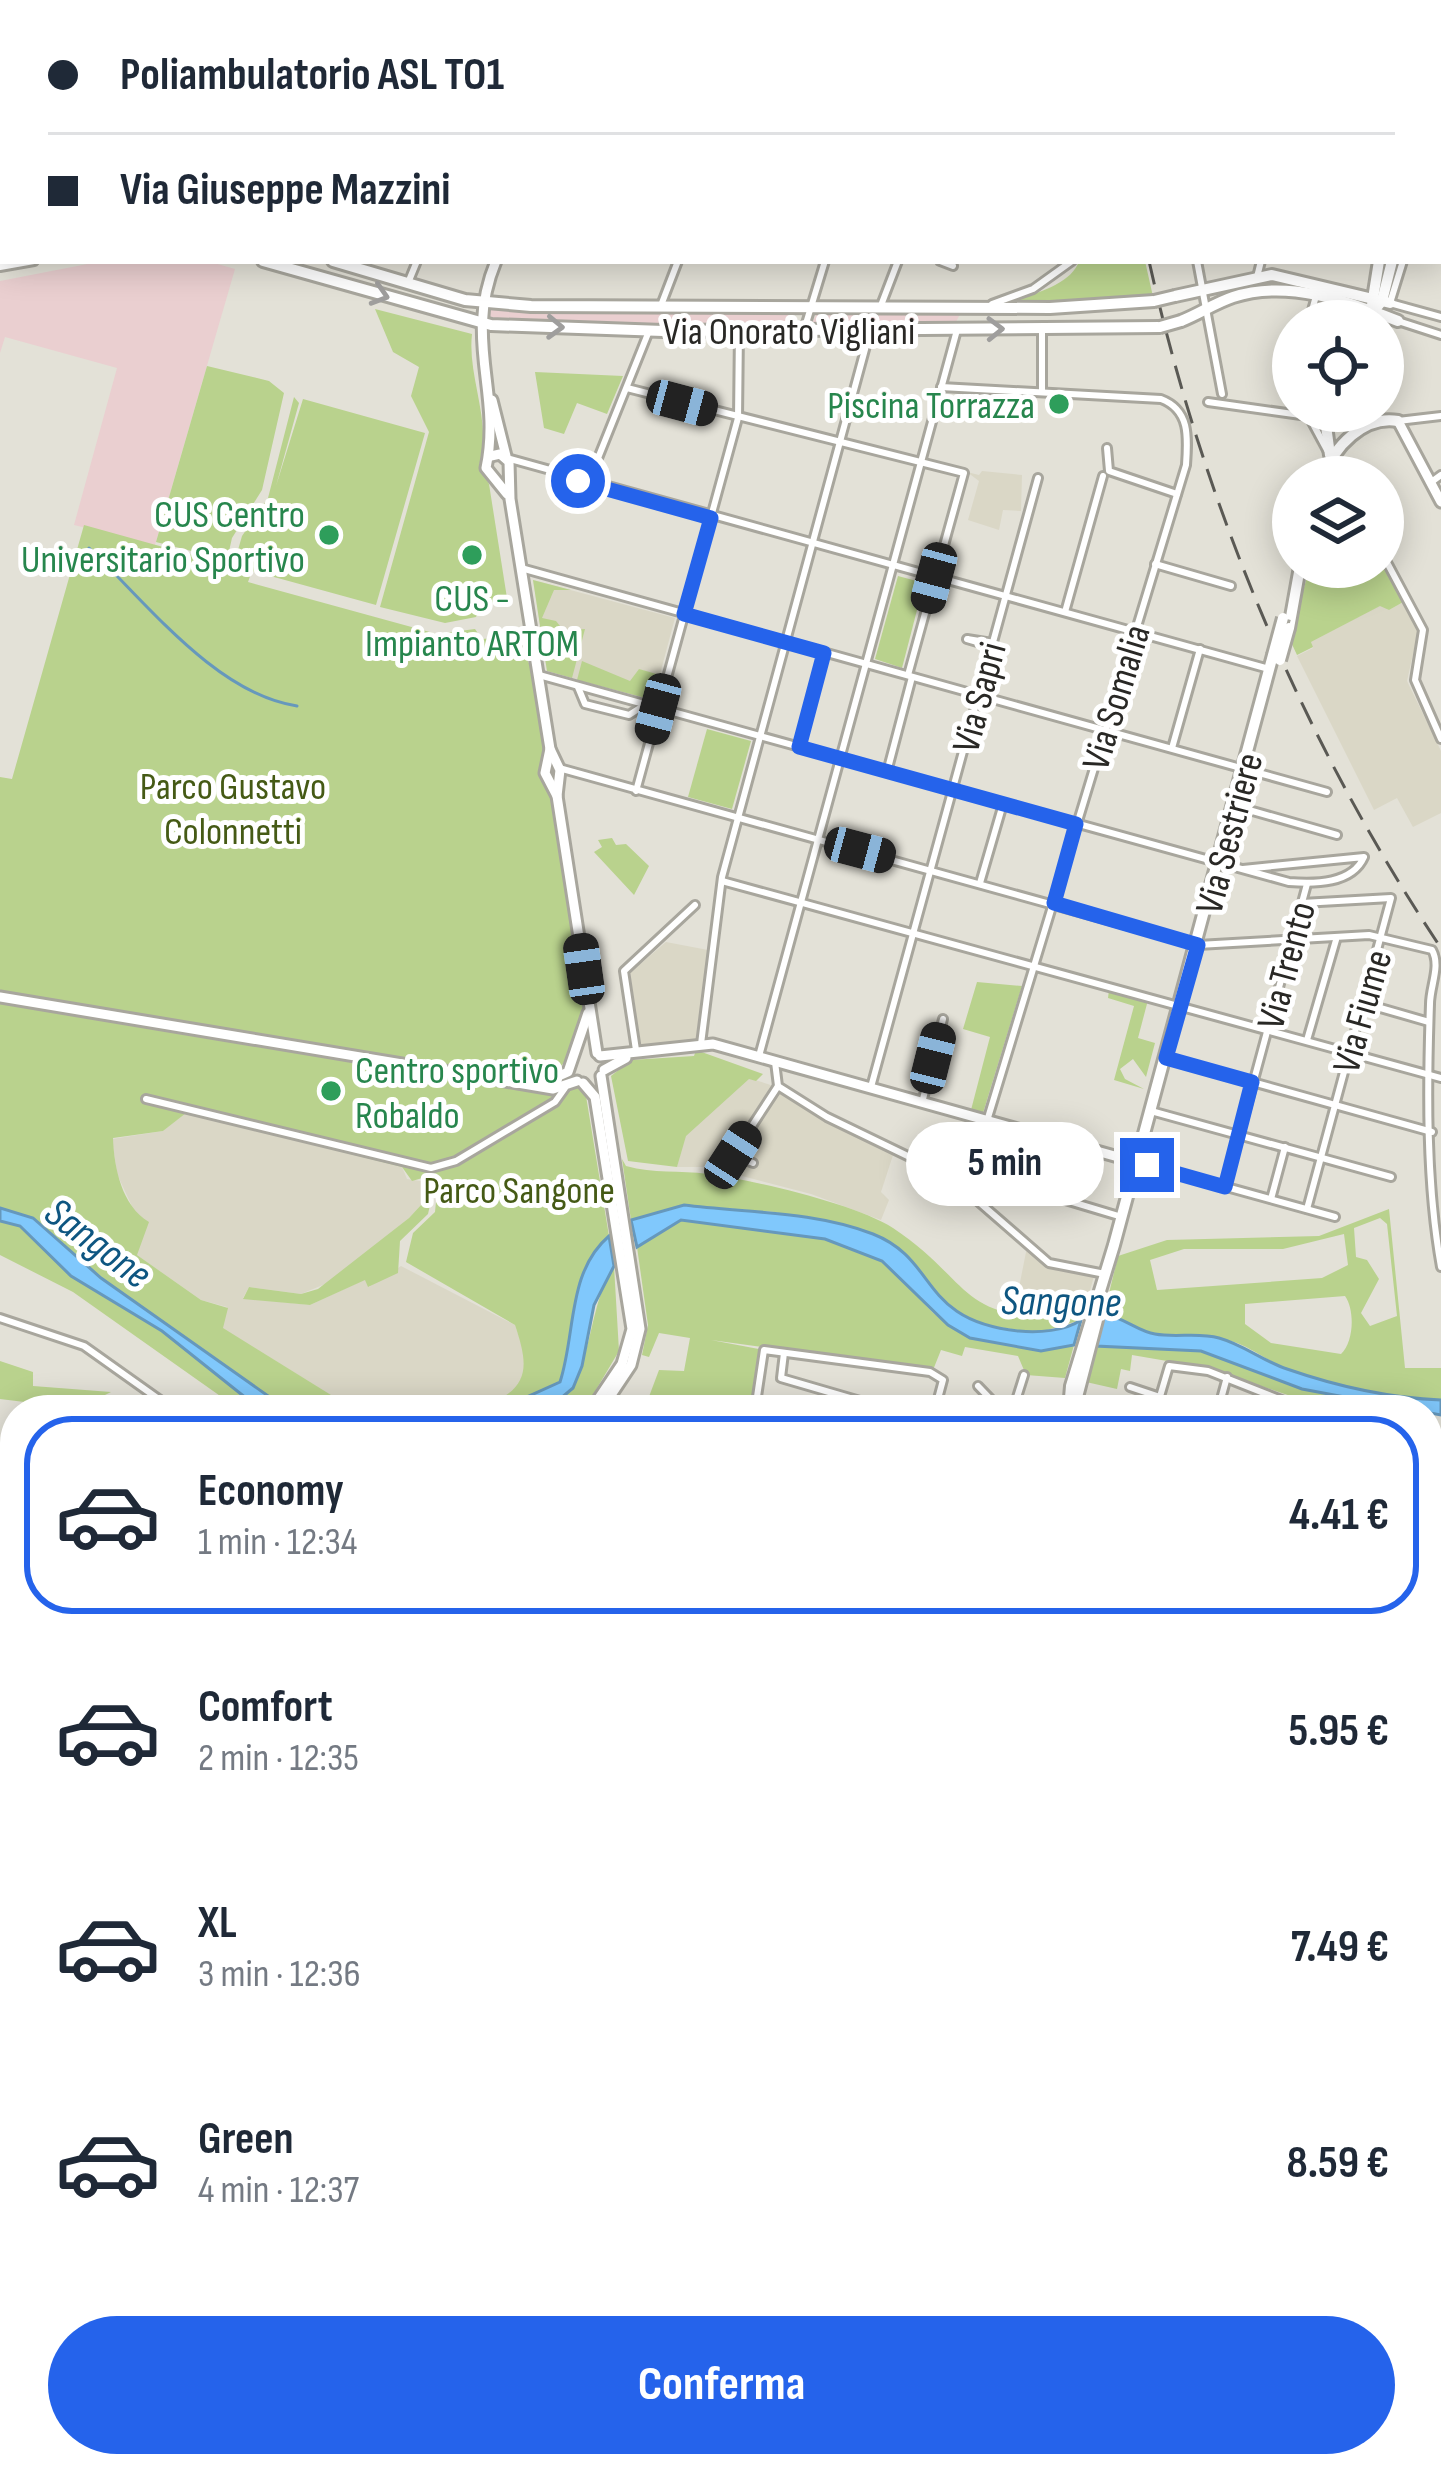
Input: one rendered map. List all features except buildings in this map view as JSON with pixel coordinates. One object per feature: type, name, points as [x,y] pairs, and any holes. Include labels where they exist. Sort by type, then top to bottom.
[{"type":"main road","name":"Via Onorato Vigliani","points":[[273,264],[479,323],[650,330],[1160,327],[1262,290],[1315,289]]},
{"type":"main road","name":"Via Onorato Vigliani","points":[[343,264],[480,303],[659,310],[1122,307],[1257,277],[1315,289]]},
{"type":"main road","points":[[1378,264],[1378,300]]},
{"type":"main road","points":[[1380,300],[1391,264]]},
{"type":"main road","points":[[1315,289],[1351,300]]},
{"type":"main road","points":[[1327,432],[1330,455]]},
{"type":"main road","points":[[1330,455],[1339,443],[1360,432]]},
{"type":"main road","name":"Via Sestriere","points":[[1074,1395],[1295,588]]},
{"type":"street","points":[[408,283],[416,264]]},
{"type":"street","points":[[495,264],[480,303],[479,323],[602,1073],[635,1317],[631,1365],[611,1395]]},
{"type":"street","points":[[659,310],[677,264]]},
{"type":"street","points":[[804,330],[806,308],[823,264]]},
{"type":"street","points":[[880,309],[897,264]]},
{"type":"street","points":[[948,264],[953,266]]},
{"type":"street","points":[[984,308],[1033,289],[1068,264]]},
{"type":"street","points":[[1198,264],[1222,394]]},
{"type":"street","points":[[1257,277],[1261,264]]},
{"type":"street","points":[[1382,300],[1401,264]]},
{"type":"street","points":[[1313,300],[1315,289]]},
{"type":"street","points":[[1404,312],[1441,317]]},
{"type":"street","points":[[1404,323],[1441,334]]},
{"type":"street","points":[[941,387],[1042,390],[1042,329]]},
{"type":"street","points":[[588,483],[650,330]]},
{"type":"street","points":[[636,791],[738,418],[739,330]]},
{"type":"street","points":[[759,1057],[957,330]]},
{"type":"street","points":[[700,1044],[722,881],[869,331]]},
{"type":"street","points":[[627,388],[964,473],[886,772]]},
{"type":"street","name":"Via Somalia","points":[[987,1120],[1187,449],[1181,414],[1161,398],[1042,390]]},
{"type":"street","points":[[490,395],[491,455],[486,468],[527,466],[1200,649],[1275,662]]},
{"type":"street","points":[[1208,402],[1272,409]]},
{"type":"street","points":[[1404,420],[1441,416]]},
{"type":"street","points":[[1317,432],[1330,455]]},
{"type":"street","points":[[1404,432],[1441,502]]},
{"type":"street","points":[[1107,448],[1109,471],[1177,494]]},
{"type":"street","points":[[491,455],[505,467]]},
{"type":"street","points":[[1430,483],[1441,475]]},
{"type":"street","points":[[1065,612],[1103,476]]},
{"type":"street","name":"Via Sapri","points":[[871,1088],[1038,478]]},
{"type":"street","points":[[1155,564],[1231,586]]},
{"type":"street","points":[[521,568],[1327,792]]},
{"type":"street","points":[[1401,588],[1423,630],[1415,680],[1441,740]]},
{"type":"street","points":[[1172,748],[1200,649]]},
{"type":"street","points":[[799,747],[824,653]]},
{"type":"street","points":[[538,675],[1244,869],[1307,882],[1337,880],[1358,869],[1364,857],[1244,869]]},
{"type":"street","points":[[578,687],[585,704],[629,715],[644,705]]},
{"type":"street","points":[[1435,728],[1441,715]]},
{"type":"street","points":[[554,770],[1198,945],[1382,937],[1437,956],[1429,1022],[1441,1277]]},
{"type":"street","points":[[980,883],[1003,804]]},
{"type":"street","points":[[1235,806],[1337,835]]},
{"type":"street","points":[[722,881],[1101,981],[1441,1078]]},
{"type":"street","name":"Via Trento","points":[[1225,1187],[1307,882]]},
{"type":"street","name":"Via Fiume","points":[[1302,903],[1391,898],[1306,1209]]},
{"type":"street","points":[[637,1054],[624,971],[695,905]]},
{"type":"street","points":[[1307,1040],[1337,938]]},
{"type":"street","points":[[0,997],[558,1085],[580,1082],[637,1054]]},
{"type":"street","points":[[1363,1003],[1429,1022]]},
{"type":"street","points":[[152,1100],[431,1168],[456,1161],[555,1102],[589,1008]]},
{"type":"street","points":[[922,1102],[943,1019]]},
{"type":"street","points":[[576,1052],[637,1054],[700,1044],[1335,1217]]},
{"type":"street","points":[[1166,1058],[1432,1132]]},
{"type":"street","points":[[753,1163],[733,1155],[778,1086],[775,1062]]},
{"type":"street","points":[[568,1072],[595,1096],[618,1202]]},
{"type":"street","points":[[778,1086],[813,1109],[906,1152],[967,1193],[1049,1262],[1105,1274]]},
{"type":"street","points":[[1151,1111],[1391,1177]]},
{"type":"street","points":[[1027,1191],[1042,1136]]},
{"type":"street","points":[[1057,1199],[1072,1144]]},
{"type":"street","points":[[1271,1199],[1285,1147]]},
{"type":"street","points":[[942,1163],[1122,1217]]},
{"type":"street","points":[[600,1395],[626,1353],[635,1317]]},
{"type":"street","points":[[0,1318],[84,1346],[153,1395]]},
{"type":"street","points":[[757,1395],[764,1350],[930,1372],[943,1380],[939,1395]]},
{"type":"street","points":[[784,1353],[781,1378],[839,1395]]},
{"type":"street","points":[[1161,1395],[1169,1366],[1227,1378],[1267,1395]]},
{"type":"street","points":[[1018,1395],[1024,1375]]},
{"type":"street","points":[[1222,1395],[1227,1378]]},
{"type":"street","points":[[978,1386],[987,1395]]},
{"type":"street","points":[[1130,1387],[1154,1395]]},
{"type":"shaded area","points":[[88,264],[218,264],[235,269],[155,545],[74,525],[117,368],[5,337],[0,353],[0,281]]},
{"type":"shaded area","points":[[490,308],[788,314],[792,322],[652,326],[489,319]]},
{"type":"shaded area","points":[[962,310],[953,328],[812,323],[817,313]]},
{"type":"shaded area","points":[[982,471],[1022,475],[1021,511],[1003,510],[999,530],[968,520],[979,481],[967,472],[979,475]]},
{"type":"shaded area","points":[[533,580],[675,618],[653,700],[547,671]]},
{"type":"shaded area","points":[[1405,601],[1419,627],[1407,681],[1441,751],[1441,813],[1413,827],[1397,798],[1374,810],[1297,656],[1313,648],[1311,642],[1381,605],[1389,610]]},
{"type":"shaded area","points":[[666,942],[708,950],[696,1039],[641,1047],[630,973]]},
{"type":"shaded area","points":[[749,1078],[780,1088],[826,1119],[895,1149],[881,1192],[889,1200],[881,1220],[811,1194],[708,1167],[677,1167],[685,1136]]},
{"type":"shaded area","points":[[185,1113],[402,1167],[407,1179],[433,1183],[433,1192],[409,1218],[330,1282],[301,1294],[249,1287],[243,1298],[310,1305],[366,1279],[369,1287],[401,1266],[515,1325],[526,1357],[524,1381],[510,1395],[331,1395],[222,1328],[227,1307],[201,1300],[137,1255],[136,1215],[117,1174],[112,1139],[163,1131]]},
{"type":"shaded area","points":[[1027,1247],[1050,1265],[1094,1276],[1086,1305],[1056,1316],[1014,1313]]},
{"type":"green space","points":[[1077,264],[1146,264],[1154,301],[984,307],[1052,286]]},
{"type":"green space","points":[[375,309],[472,334],[483,433],[479,466],[489,484],[507,598],[481,606],[476,617],[445,623],[380,607],[429,432],[411,396],[419,367],[393,352]]},
{"type":"green space","points":[[207,366],[269,381],[284,393],[262,490],[232,538],[227,560],[156,542]]},
{"type":"green space","points":[[535,372],[623,376],[607,414],[577,403],[564,434],[544,428]]},
{"type":"green space","name":"Parco Gustavo Colonnetti","points":[[294,397],[299,403],[276,486],[303,399],[425,433],[376,605],[252,571],[248,582],[437,634],[475,629],[482,639],[517,636],[531,668],[584,1003],[573,1049],[541,1081],[0,993],[0,777],[12,779],[84,525],[246,570],[234,564],[242,536],[268,498]]},
{"type":"green space","points":[[898,576],[924,583],[902,668],[875,659]]},
{"type":"green space","points":[[533,580],[571,590],[554,590],[542,618],[556,621],[564,631],[585,629],[572,678],[547,671]]},
{"type":"green space","points":[[1304,588],[1397,588],[1405,601],[1389,610],[1380,606],[1311,642],[1313,647],[1297,655],[1290,640]]},
{"type":"green space","points":[[582,661],[630,681],[639,669],[660,675],[653,700],[577,680]]},
{"type":"green space","points":[[707,729],[751,741],[732,809],[688,797]]},
{"type":"green space","points":[[612,838],[616,845],[626,844],[649,866],[634,895],[594,852],[602,847],[598,840]]},
{"type":"green space","points":[[977,982],[1022,986],[983,1113],[971,1110],[990,1037],[963,1029]]},
{"type":"green space","points":[[1109,990],[1148,1000],[1138,1038],[1155,1043],[1146,1077],[1133,1059],[1120,1069],[1125,1079],[1144,1089],[1114,1080],[1134,1006],[1108,998]]},
{"type":"green space","name":"Parco Sangone","points":[[0,1003],[521,1088],[554,1092],[577,1081],[586,1096],[609,1236],[595,1251],[579,1285],[560,1382],[531,1395],[506,1395],[523,1372],[515,1325],[406,1262],[413,1233],[435,1212],[438,1181],[433,1175],[412,1181],[402,1167],[186,1113],[163,1131],[113,1138],[121,1185],[132,1206],[149,1222],[137,1255],[201,1300],[228,1308],[223,1328],[331,1395],[267,1395],[101,1278],[33,1218],[0,1208]]},
{"type":"green space","points":[[696,1050],[763,1074],[756,1081],[749,1079],[686,1136],[677,1167],[628,1161],[611,1076],[631,1060],[694,1056]]},
{"type":"green space","points":[[622,1159],[626,1166],[727,1177],[855,1210],[893,1228],[987,1305],[1036,1317],[1074,1316],[1082,1308],[1081,1320],[1037,1333],[973,1323],[943,1304],[893,1245],[775,1212],[684,1205],[631,1220]]},
{"type":"green space","points":[[433,1192],[428,1214],[400,1241],[398,1273],[368,1287],[365,1280],[310,1305],[243,1299],[249,1287],[301,1294],[318,1289],[409,1218]]},
{"type":"green space","points":[[1389,1209],[1405,1368],[1441,1368],[1441,1395],[1393,1395],[1343,1386],[1287,1369],[1227,1340],[1155,1334],[1104,1314],[1118,1256],[1167,1240],[1319,1236]],"holes":[[[1380,1218],[1387,1224],[1397,1316],[1370,1326],[1361,1313],[1379,1279],[1367,1260],[1356,1257],[1354,1228]],[[1344,1234],[1348,1265],[1322,1278],[1157,1290],[1150,1260],[1184,1249],[1283,1249]],[[1345,1296],[1352,1317],[1351,1334],[1341,1354],[1271,1343],[1245,1324],[1245,1304]]]},
{"type":"green space","points":[[681,1220],[833,1241],[890,1267],[930,1310],[961,1331],[1010,1344],[1074,1345],[1065,1378],[1026,1375],[1018,1356],[965,1347],[962,1356],[941,1350],[933,1370],[711,1340],[764,1350],[757,1395],[650,1395],[659,1370],[684,1371],[690,1338],[659,1333],[649,1357],[642,1355],[648,1325],[637,1247]]},
{"type":"green space","points":[[0,1221],[20,1226],[71,1276],[162,1331],[242,1395],[219,1395],[73,1292],[0,1255]]},
{"type":"green space","points":[[614,1266],[619,1351],[593,1395],[564,1395],[582,1363]]},
{"type":"green space","points":[[1096,1346],[1201,1351],[1330,1395],[1288,1395],[1208,1368],[1132,1355],[1130,1371],[1121,1369],[1117,1389],[1086,1382]]},
{"type":"green space","points":[[0,1361],[33,1372],[33,1386],[111,1392],[105,1395],[0,1395]]},
{"type":"water","points":[[684,1205],[804,1217],[873,1234],[910,1259],[946,1303],[963,1315],[1026,1332],[1059,1329],[1081,1320],[1074,1345],[1041,1351],[970,1338],[948,1325],[882,1261],[825,1239],[681,1220],[637,1247],[631,1220]]},
{"type":"water","points":[[0,1208],[33,1218],[101,1278],[267,1395],[242,1395],[162,1331],[71,1276],[20,1226],[0,1221]]},
{"type":"water","points":[[609,1236],[614,1266],[594,1305],[573,1388],[565,1395],[531,1395],[560,1382],[579,1285],[595,1251]]},
{"type":"water","points":[[1104,1314],[1155,1334],[1219,1338],[1278,1366],[1391,1395],[1334,1395],[1302,1389],[1201,1351],[1096,1346]]},
{"type":"waterway","points":[[89,548],[211,665],[267,698],[297,706]]},
{"type":"railway","points":[[1150,264],[1198,441],[1264,618],[1345,788],[1441,948]]},
{"type":"place","name":"Piscina Torrazza","points":[[1059,404]]},
{"type":"place","name":"CUS Centro Universitario Sportivo","points":[[329,535]]},
{"type":"place","name":"CUS - Impianto ARTOM","points":[[472,555]]},
{"type":"place","name":"Centro sportivo Robaldo","points":[[331,1091]]},
{"type":"route","points":[[578,481],[711,518],[684,614],[824,653],[799,747],[1076,824],[1054,903],[1198,945],[1166,1058],[1252,1082],[1225,1187],[1147,1165]]},
{"type":"water label","name":"Sangone","points":[[99,1242]]},
{"type":"water label","name":"Sangone","points":[[1061,1300]]}]
